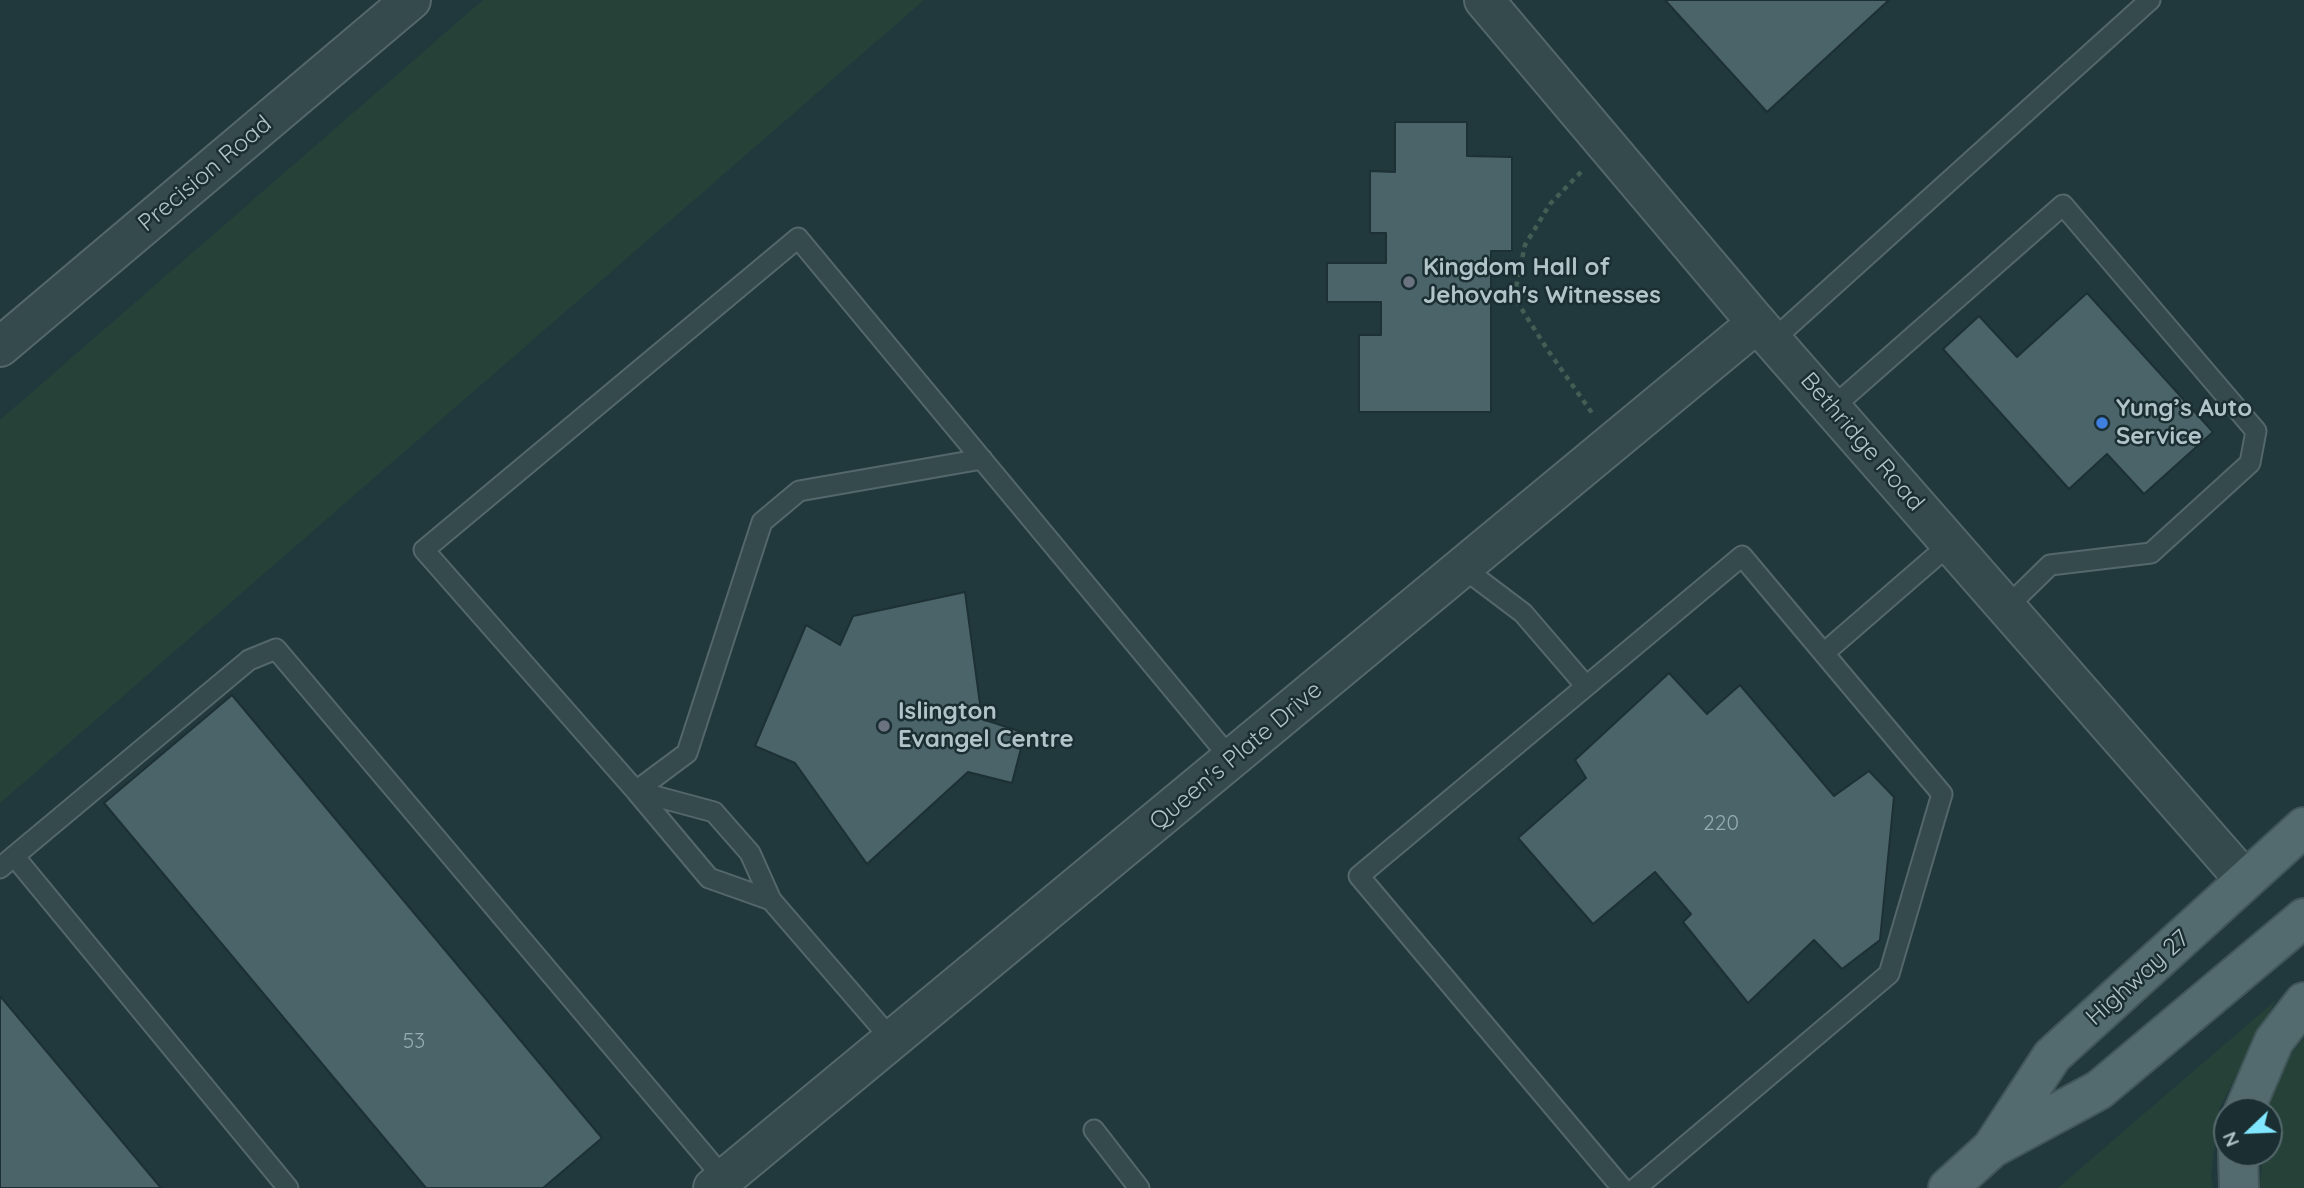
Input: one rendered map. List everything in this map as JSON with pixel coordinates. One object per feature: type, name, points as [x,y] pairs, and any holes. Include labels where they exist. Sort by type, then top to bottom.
[{"type":"main road","name":"Highway 27","points":[[1992,1148],[2052,1056],[2304,827]]},
{"type":"main road","name":"Highway 27","points":[[1948,1188],[1992,1148],[2099,1090],[2304,919]]},
{"type":"main road","points":[[2250,1097],[2274,1041],[2304,1002]]},
{"type":"main road","points":[[2238,1167],[2239,1188]]},
{"type":"street","name":"Precision Road","points":[[0,347],[411,0]]},
{"type":"street","name":"Bethridge Road","points":[[1484,0],[1765,331],[2245,880]]},
{"type":"street","name":"Queen's Plate Drive","points":[[723,1185],[892,1041],[1613,442],[1765,331]]},
{"type":"lane","points":[[1765,331],[2150,0]]},
{"type":"lane","points":[[1832,408],[2063,205],[2256,431],[2250,463],[2151,553],[2050,565],[2007,607]]},
{"type":"lane","points":[[771,900],[709,878],[424,550],[798,238],[1231,759]]},
{"type":"lane","points":[[636,791],[687,753],[762,522],[799,491],[982,459]]},
{"type":"lane","points":[[1824,653],[1951,543]]},
{"type":"lane","points":[[1622,1188],[1359,876],[1742,556],[1942,794],[1889,975],[1636,1188]]},
{"type":"lane","points":[[1462,567],[1523,613],[1585,685]]},
{"type":"lane","points":[[288,1188],[7,862],[249,660],[276,649],[723,1185]]},
{"type":"lane","points":[[636,791],[714,812],[750,853],[771,900],[892,1041]]},
{"type":"lane","points":[[1094,1130],[1139,1188]]},
{"type":"path","points":[[1607,145],[1550,204],[1525,245],[1514,296],[1547,349],[1613,442]]},
{"type":"green space","points":[[483,0],[924,0],[0,803],[0,420]]},
{"type":"green space","points":[[2276,1000],[2225,1097],[2213,1097],[2213,1188],[2058,1188]]},
{"type":"green space","points":[[2304,1038],[2304,1188],[2260,1188],[2262,1167],[2283,1167],[2283,1097],[2269,1097],[2271,1080]]},
{"type":"building","points":[[1665,0],[1889,0],[1767,112]]},
{"type":"building","name":"Kingdom Hall of Jehovah's Witnesses","points":[[1395,122],[1467,122],[1467,156],[1512,157],[1512,251],[1491,251],[1491,412],[1359,412],[1359,335],[1381,335],[1381,302],[1327,302],[1327,263],[1386,263],[1386,233],[1370,233],[1370,171],[1395,172]]},
{"type":"building","points":[[2087,293],[2213,432],[2144,494],[2107,454],[2069,489],[1943,349],[1979,316],[2017,357]]},
{"type":"building","name":"Islington Evangel Centre","points":[[965,592],[982,719],[1025,733],[1012,783],[968,772],[867,864],[795,763],[755,746],[806,625],[840,645],[853,616]]},
{"type":"building","points":[[1669,673],[1707,714],[1740,685],[1834,796],[1869,771],[1894,797],[1880,940],[1842,969],[1814,940],[1748,1003],[1683,922],[1691,914],[1655,872],[1593,924],[1518,838],[1586,778],[1575,760]]},
{"type":"building","points":[[232,695],[602,1138],[543,1188],[426,1188],[104,803]]},
{"type":"building","points":[[0,996],[161,1188],[0,1188]]},
{"type":"place","name":"Kingdom Hall of Jehovah's Witnesses","points":[[1409,282]]},
{"type":"place","name":"Yung’s Auto Service","points":[[2102,423]]},
{"type":"place","name":"Islington Evangel Centre","points":[[884,726]]}]
